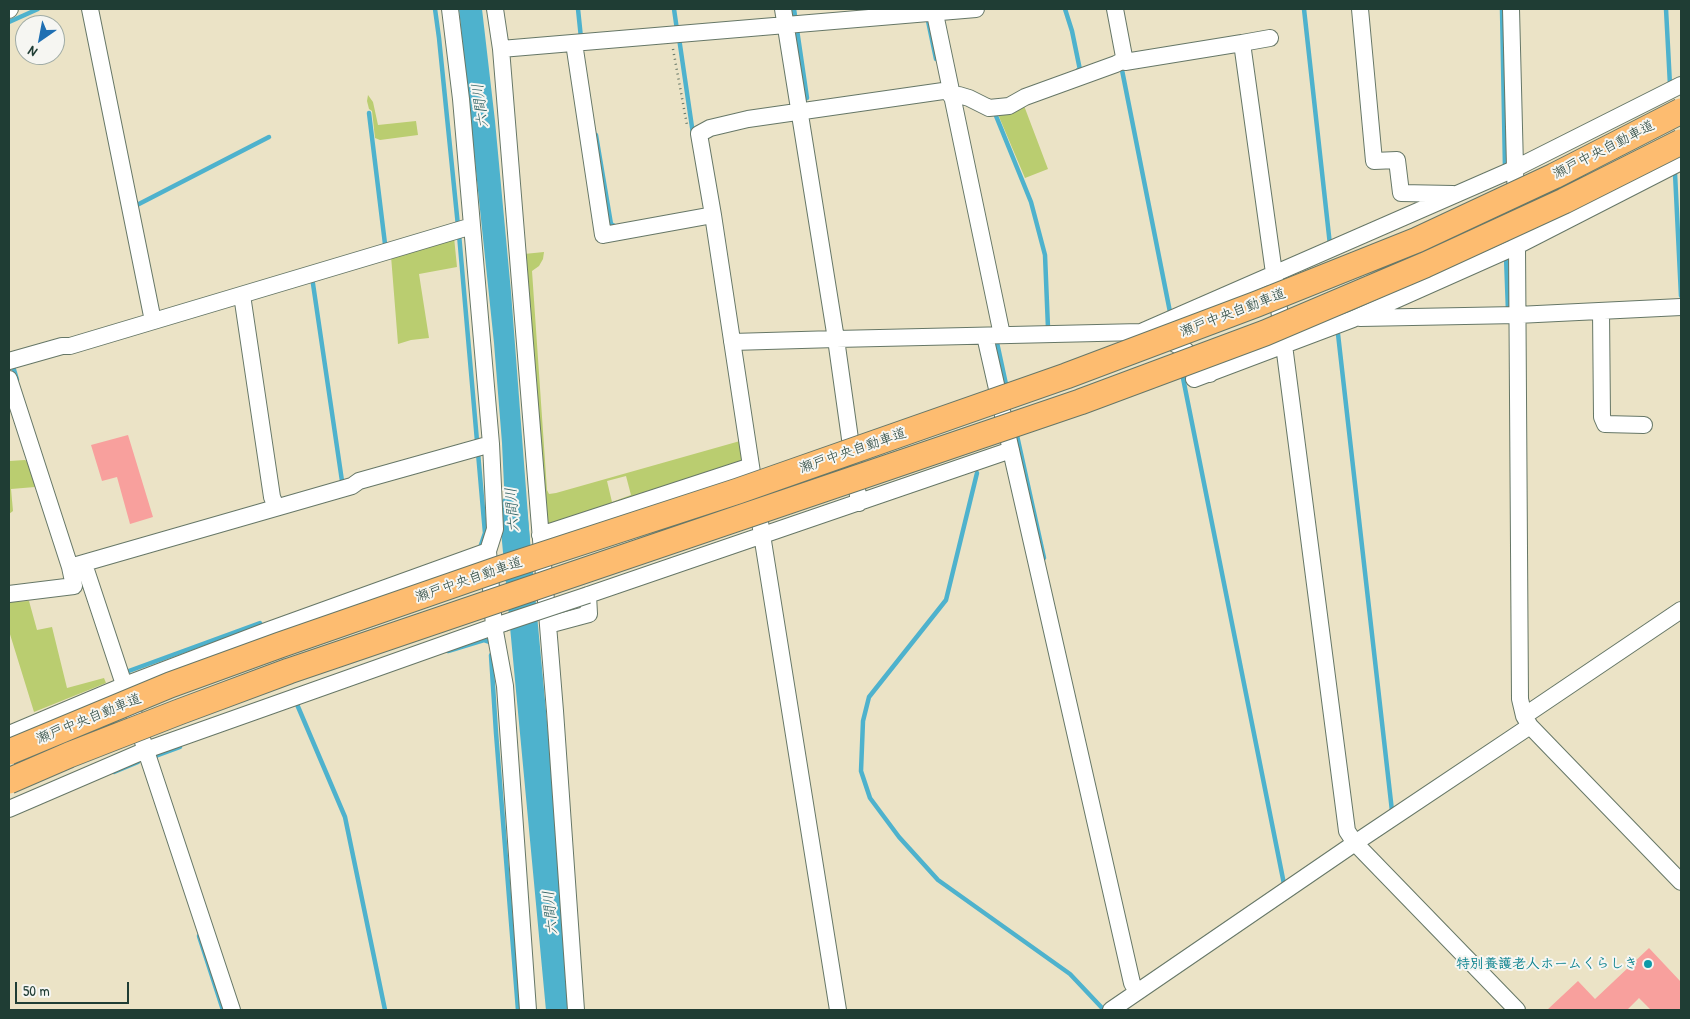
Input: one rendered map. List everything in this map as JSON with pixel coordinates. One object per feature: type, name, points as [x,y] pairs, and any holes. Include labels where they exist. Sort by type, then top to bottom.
[{"type":"highway","name":"瀬戸中央自動車道","points":[[9,752],[170,685],[280,644],[499,569],[757,485],[1066,376],[1257,304],[1417,240],[1554,176],[1676,95]]},
{"type":"highway","name":"瀬戸中央自動車道","points":[[9,781],[142,726],[289,671],[1070,405],[1265,333],[1434,261],[1564,201],[1681,142]]},
{"type":"street","points":[[90,9],[152,316]]},
{"type":"street","points":[[450,9],[461,98],[463,229],[482,446],[495,529],[488,551],[499,625],[505,686],[528,1010]]},
{"type":"street","points":[[495,9],[501,49],[556,721],[576,1010]]},
{"type":"street","points":[[783,9],[793,24],[798,105],[836,339],[859,503]]},
{"type":"street","points":[[501,49],[976,9]]},
{"type":"street","points":[[1115,9],[1121,61]]},
{"type":"street","points":[[1360,9],[1374,161],[1397,160],[1401,193],[1457,194]]},
{"type":"street","points":[[1511,9],[1507,172],[1508,249],[1520,699],[1525,726],[1681,882]]},
{"type":"street","points":[[930,12],[995,336],[1011,450],[1135,988]]},
{"type":"street","points":[[838,1010],[732,342],[709,216],[699,134],[710,128],[798,105],[947,92],[969,98],[992,108],[1009,106],[1025,97],[1121,61],[1125,62],[1270,38]]},
{"type":"street","points":[[579,43],[603,235],[709,216]]},
{"type":"street","points":[[1242,43],[1348,831],[1353,839],[1518,1010]]},
{"type":"street","points":[[1141,332],[1507,172],[1676,95]]},
{"type":"street","points":[[1194,379],[1353,319],[1508,249],[1681,162]]},
{"type":"street","points":[[12,360],[62,346],[70,346],[152,316],[242,295],[463,229]]},
{"type":"street","points":[[242,295],[274,502]]},
{"type":"street","points":[[1353,319],[1511,315],[1681,307]]},
{"type":"street","points":[[1601,311],[1602,417],[1605,424],[1644,425]]},
{"type":"street","points":[[732,342],[1141,332],[1158,334],[1184,348],[1210,374]]},
{"type":"street","points":[[9,379],[77,565],[125,685],[232,1010]]},
{"type":"street","points":[[77,565],[274,502],[352,486],[359,481],[482,446]]},
{"type":"street","points":[[9,809],[146,750],[499,625],[1011,450]]},
{"type":"street","points":[[540,535],[751,466]]},
{"type":"street","points":[[9,734],[125,685],[488,551]]},
{"type":"street","points":[[9,594],[74,586],[77,565]]},
{"type":"street","points":[[548,625],[589,614],[588,595]]},
{"type":"street","points":[[1114,1010],[1135,988],[1353,839],[1525,726],[1681,610]]},
{"type":"path","points":[[676,34],[687,128],[690,130]]},
{"type":"green space","points":[[368,95],[373,102],[378,125],[416,121],[418,135],[380,140],[375,138],[372,111],[369,109],[367,101]]},
{"type":"green space","points":[[1023,103],[1048,169],[1025,178],[997,112]]},
{"type":"green space","points":[[454,237],[457,267],[419,274],[429,338],[398,344],[391,256]]},
{"type":"green space","points":[[544,252],[539,266],[532,271],[547,490],[549,494],[740,441],[742,459],[740,464],[547,528],[524,254]],"holes":[[[626,476],[631,495],[612,502],[607,481]]]},
{"type":"green space","points":[[25,460],[29,463],[35,487],[11,489],[13,511],[9,514],[9,461]]},
{"type":"green space","points":[[29,601],[37,630],[52,627],[67,688],[104,678],[106,683],[34,712],[9,631],[9,602]]},
{"type":"water","points":[[459,9],[482,9],[495,121],[511,292],[530,542],[507,549],[502,443],[494,343]]},
{"type":"building","points":[[128,435],[153,517],[130,524],[117,477],[102,481],[91,445]]},
{"type":"building","name":"特別養護老人ホームくらしき","points":[[1649,948],[1681,982],[1681,1010],[1651,1010],[1639,998],[1627,1010],[1547,1010],[1578,981],[1595,999]]},
{"type":"waterway","points":[[9,22],[38,9]]},
{"type":"waterway","points":[[435,9],[458,226]]},
{"type":"waterway","points":[[578,9],[581,38]]},
{"type":"waterway","points":[[674,9],[677,30]]},
{"type":"waterway","points":[[794,9],[807,98],[800,101]]},
{"type":"waterway","points":[[1065,9],[1072,31],[1080,70],[1078,70]]},
{"type":"waterway","points":[[1304,9],[1330,245]]},
{"type":"waterway","points":[[1502,9],[1505,168]]},
{"type":"waterway","points":[[1666,9],[1670,85]]},
{"type":"waterway","points":[[927,16],[936,59]]},
{"type":"waterway","points":[[679,38],[693,134]]},
{"type":"waterway","points":[[1121,65],[1170,312]]},
{"type":"waterway","points":[[994,111],[1031,202],[1045,255],[1048,328]]},
{"type":"waterway","points":[[369,113],[385,244]]},
{"type":"waterway","points":[[596,135],[611,224],[616,227]]},
{"type":"waterway","points":[[137,205],[269,137]]},
{"type":"waterway","points":[[1675,173],[1681,296]]},
{"type":"waterway","points":[[459,234],[485,533],[480,548]]},
{"type":"waterway","points":[[1506,256],[1508,311]]},
{"type":"waterway","points":[[312,277],[342,481]]},
{"type":"waterway","points":[[1338,334],[1392,811]]},
{"type":"waterway","points":[[996,338],[1007,389]]},
{"type":"waterway","points":[[12,363],[17,380]]},
{"type":"waterway","points":[[1182,373],[1284,884]]},
{"type":"waterway","points":[[1016,431],[1044,558]]},
{"type":"waterway","points":[[977,473],[946,600],[869,697],[863,721],[861,771],[870,798],[899,837],[938,880],[1070,974],[1104,1010]]},
{"type":"waterway","name":"六間川","points":[[513,509],[560,1010]]},
{"type":"waterway","points":[[126,672],[260,623],[261,627]]},
{"type":"waterway","points":[[448,651],[484,640],[490,642]]},
{"type":"waterway","points":[[491,655],[518,1010]]},
{"type":"waterway","points":[[296,702],[345,817],[385,1010]]},
{"type":"waterway","points":[[153,757],[180,747]]},
{"type":"waterway","points":[[114,772],[138,762]]},
{"type":"waterway","points":[[199,936],[223,1010]]},
{"type":"place","name":"特別養護老人ホームくらしき","points":[[1648,964]]}]
